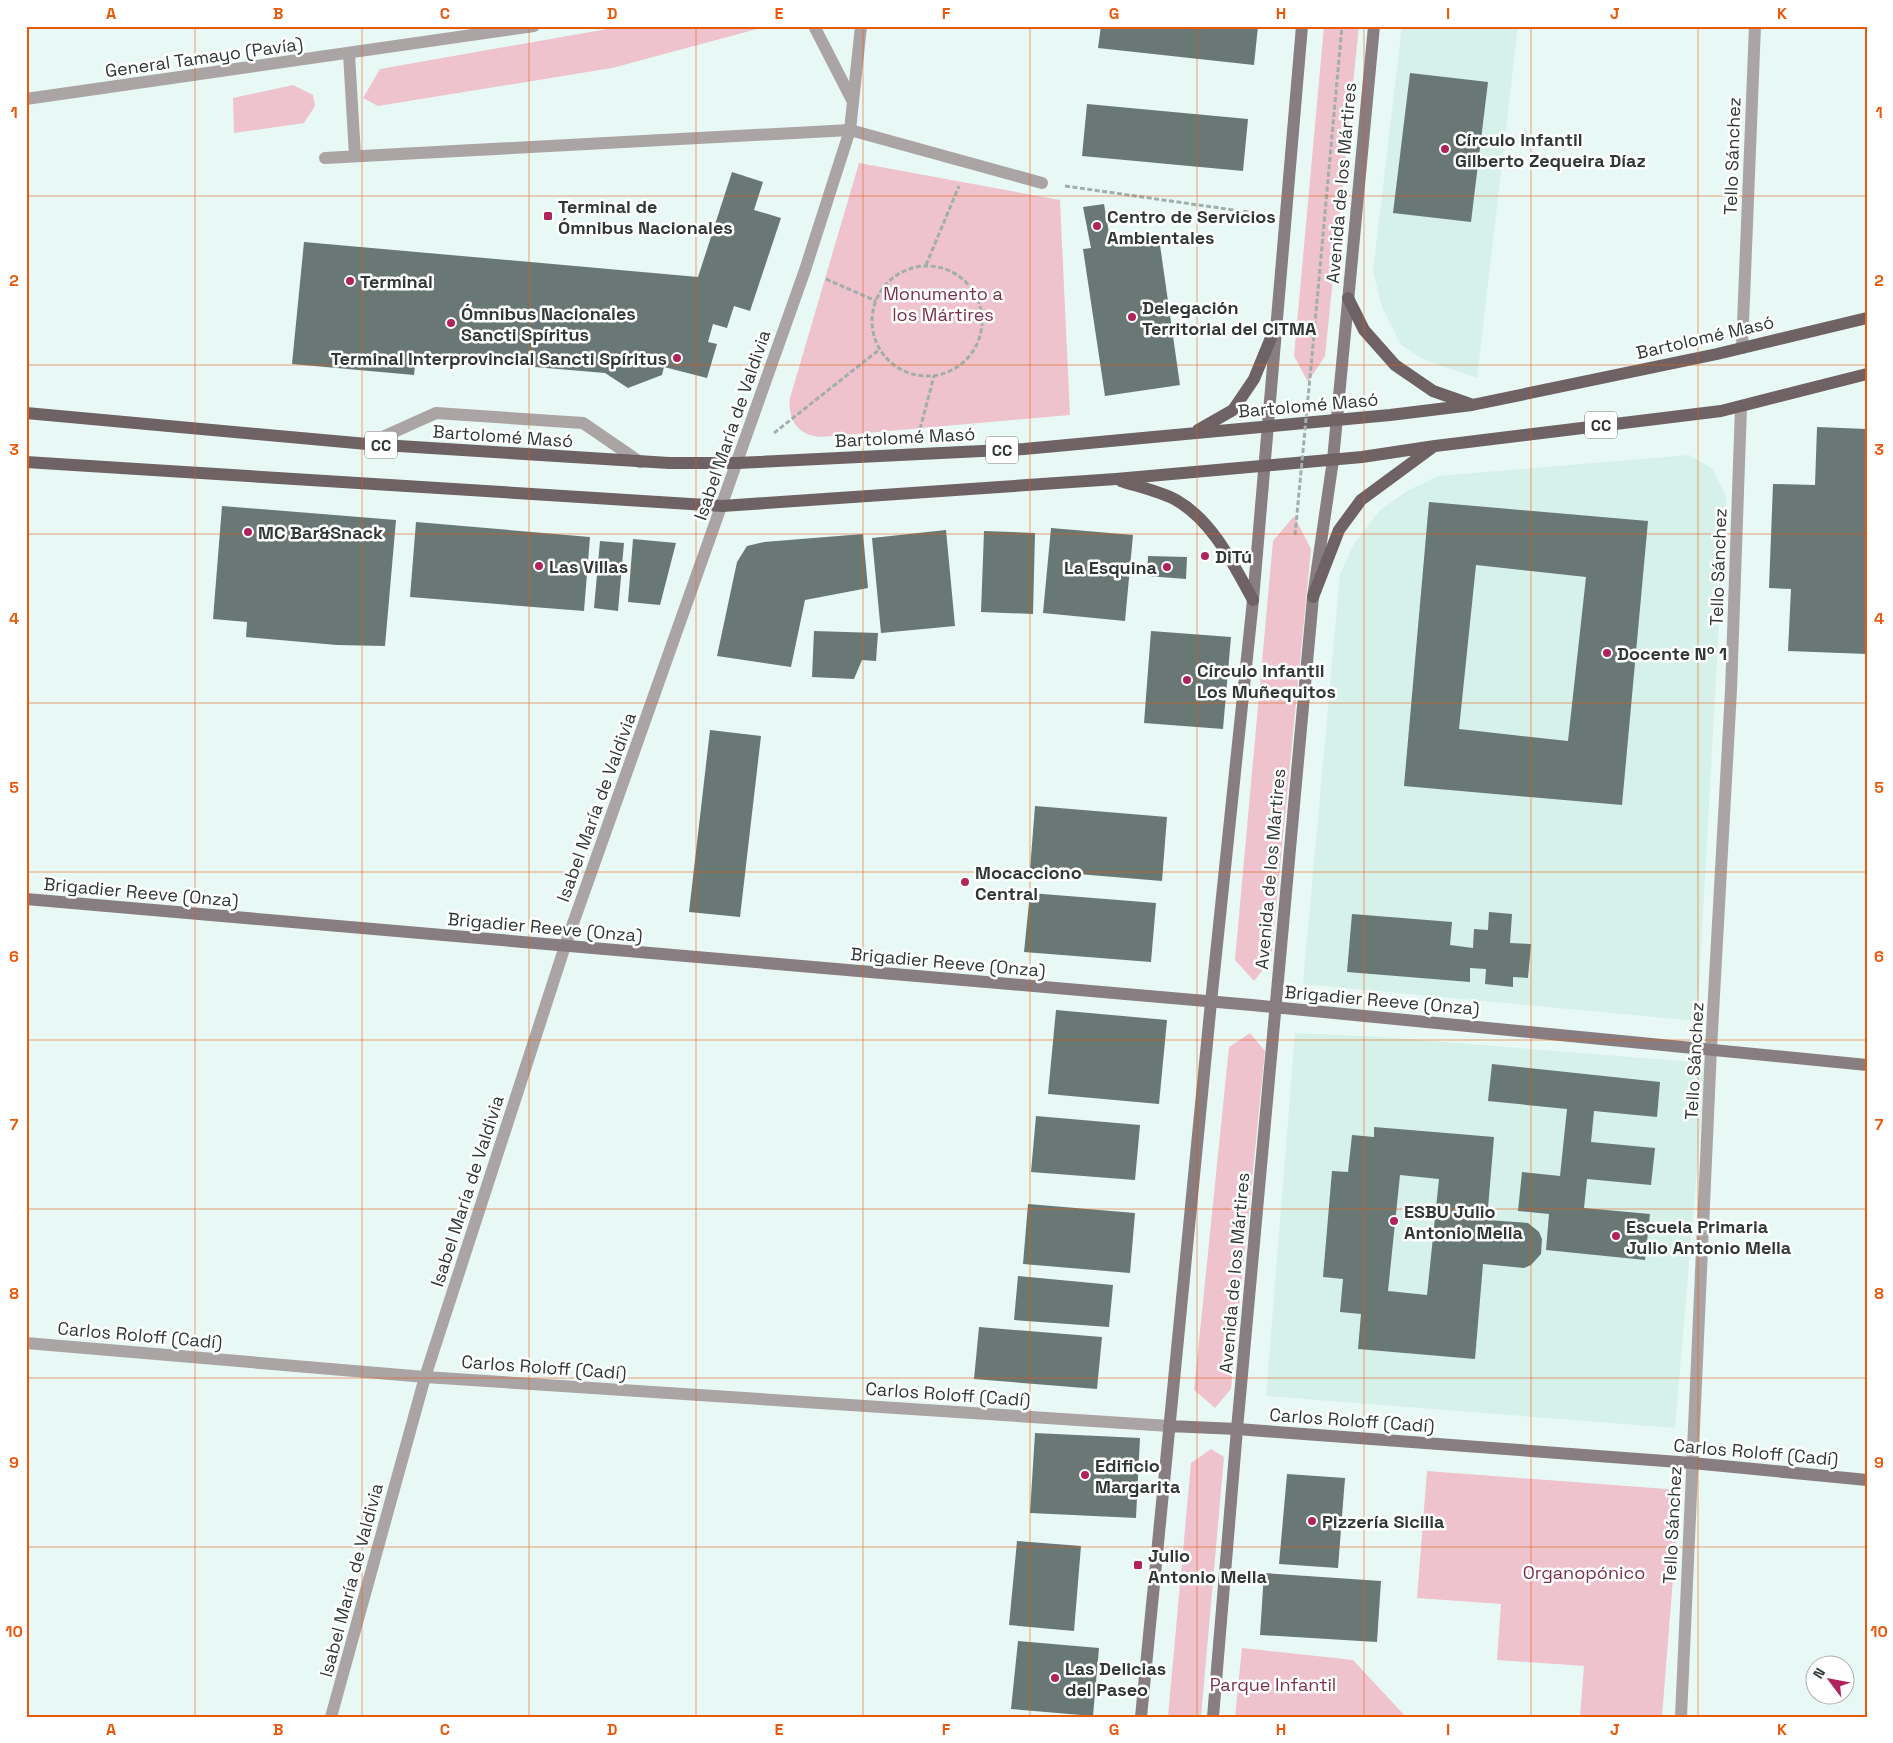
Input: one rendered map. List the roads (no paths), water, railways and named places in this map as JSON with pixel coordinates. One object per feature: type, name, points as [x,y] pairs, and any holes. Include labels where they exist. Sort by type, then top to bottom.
[{"type":"main road","points":[[1141,1717],[1211,1002],[1253,600],[1284,217],[1302,26]]},
{"type":"main road","name":"Avenida de los Mártires","points":[[1213,1717],[1237,1429],[1313,597],[1333,460],[1374,26]]},
{"type":"main road","points":[[1348,298],[1364,330],[1395,365],[1433,391],[1472,405]]},
{"type":"main road","name":"Bartolomé Masó","points":[[26,413],[367,444],[640,462],[737,463],[1024,449],[1337,420],[1472,405],[1742,348],[1867,318]]},
{"type":"main road","points":[[1192,434],[1233,410],[1254,379],[1275,328]]},
{"type":"main road","name":"CC","points":[[26,462],[722,506],[1116,479],[1333,460],[1741,407],[1867,374]]},
{"type":"main road","points":[[1313,597],[1339,530],[1361,500],[1435,446]]},
{"type":"main road","points":[[1116,479],[1175,499],[1201,520],[1224,548],[1253,600]]},
{"type":"main road","name":"Brigadier Reeve (Onza)","points":[[26,899],[1211,1002],[1867,1065]]},
{"type":"main road","name":"Carlos Roloff (Cadí)","points":[[1169,1426],[1237,1429],[1692,1463],[1867,1480]]},
{"type":"street","name":"General Tamayo (Pavía)","points":[[26,99],[534,26]]},
{"type":"street","points":[[814,26],[852,100]]},
{"type":"street","name":"Isabel María de Valdivia","points":[[331,1717],[425,1377],[565,946],[805,270],[850,130],[861,26]]},
{"type":"street","name":"Tello Sánchez","points":[[1742,348],[1755,26]]},
{"type":"street","points":[[349,54],[355,156]]},
{"type":"street","points":[[324,158],[850,130],[1042,183]]},
{"type":"street","name":"Tello Sánchez","points":[[1680,1717],[1711,1049],[1731,690],[1741,407]]},
{"type":"street","points":[[367,444],[436,413],[534,419],[584,423],[640,462]]},
{"type":"street","name":"Carlos Roloff (Cadí)","points":[[26,1343],[425,1377],[1169,1426]]},
{"type":"place","name":"Círculo Infantil Gilberto Zequeira Díaz","points":[[1445,149]]},
{"type":"place","name":"Terminal de Ómnibus Nacionales","points":[[548,216]]},
{"type":"place","name":"Centro de Servicios Ambientales","points":[[1097,226]]},
{"type":"place","name":"Terminal","points":[[350,281]]},
{"type":"place","name":"Delegación Territorial del CITMA","points":[[1132,317]]},
{"type":"place","name":"Ómnibus Nacionales Sancti Spíritus","points":[[451,323]]},
{"type":"place","name":"Terminal Interprovincial Sancti Spíritus","points":[[677,358]]},
{"type":"place","name":"MC Bar&Snack","points":[[248,532]]},
{"type":"place","name":"DiTú","points":[[1205,556]]},
{"type":"place","name":"Las Villas","points":[[539,566]]},
{"type":"place","name":"La Esquina","points":[[1167,567]]},
{"type":"place","name":"Docente Nº 1","points":[[1607,653]]},
{"type":"place","name":"Círculo Infantil Los Muñequitos","points":[[1187,680]]},
{"type":"place","name":"Mocacciono Central","points":[[965,882]]},
{"type":"place","name":"ESBU Julio Antonio Mella","points":[[1394,1221]]},
{"type":"place","name":"Escuela Primaria Julio Antonio Mella","points":[[1616,1236]]},
{"type":"place","name":"Edificio Margarita","points":[[1085,1475]]},
{"type":"place","name":"Pizzería Sicilia","points":[[1312,1521]]},
{"type":"place","name":"Julio Antonio Mella","points":[[1138,1565]]},
{"type":"place","name":"Las Delicias del Paseo","points":[[1055,1678]]},
{"type":"park label","name":"Monumento a los Mártires","points":[[943,303]]},
{"type":"park label","name":"Organopónico","points":[[1584,1572]]},
{"type":"park label","name":"Parque Infantil","points":[[1273,1684]]}]
